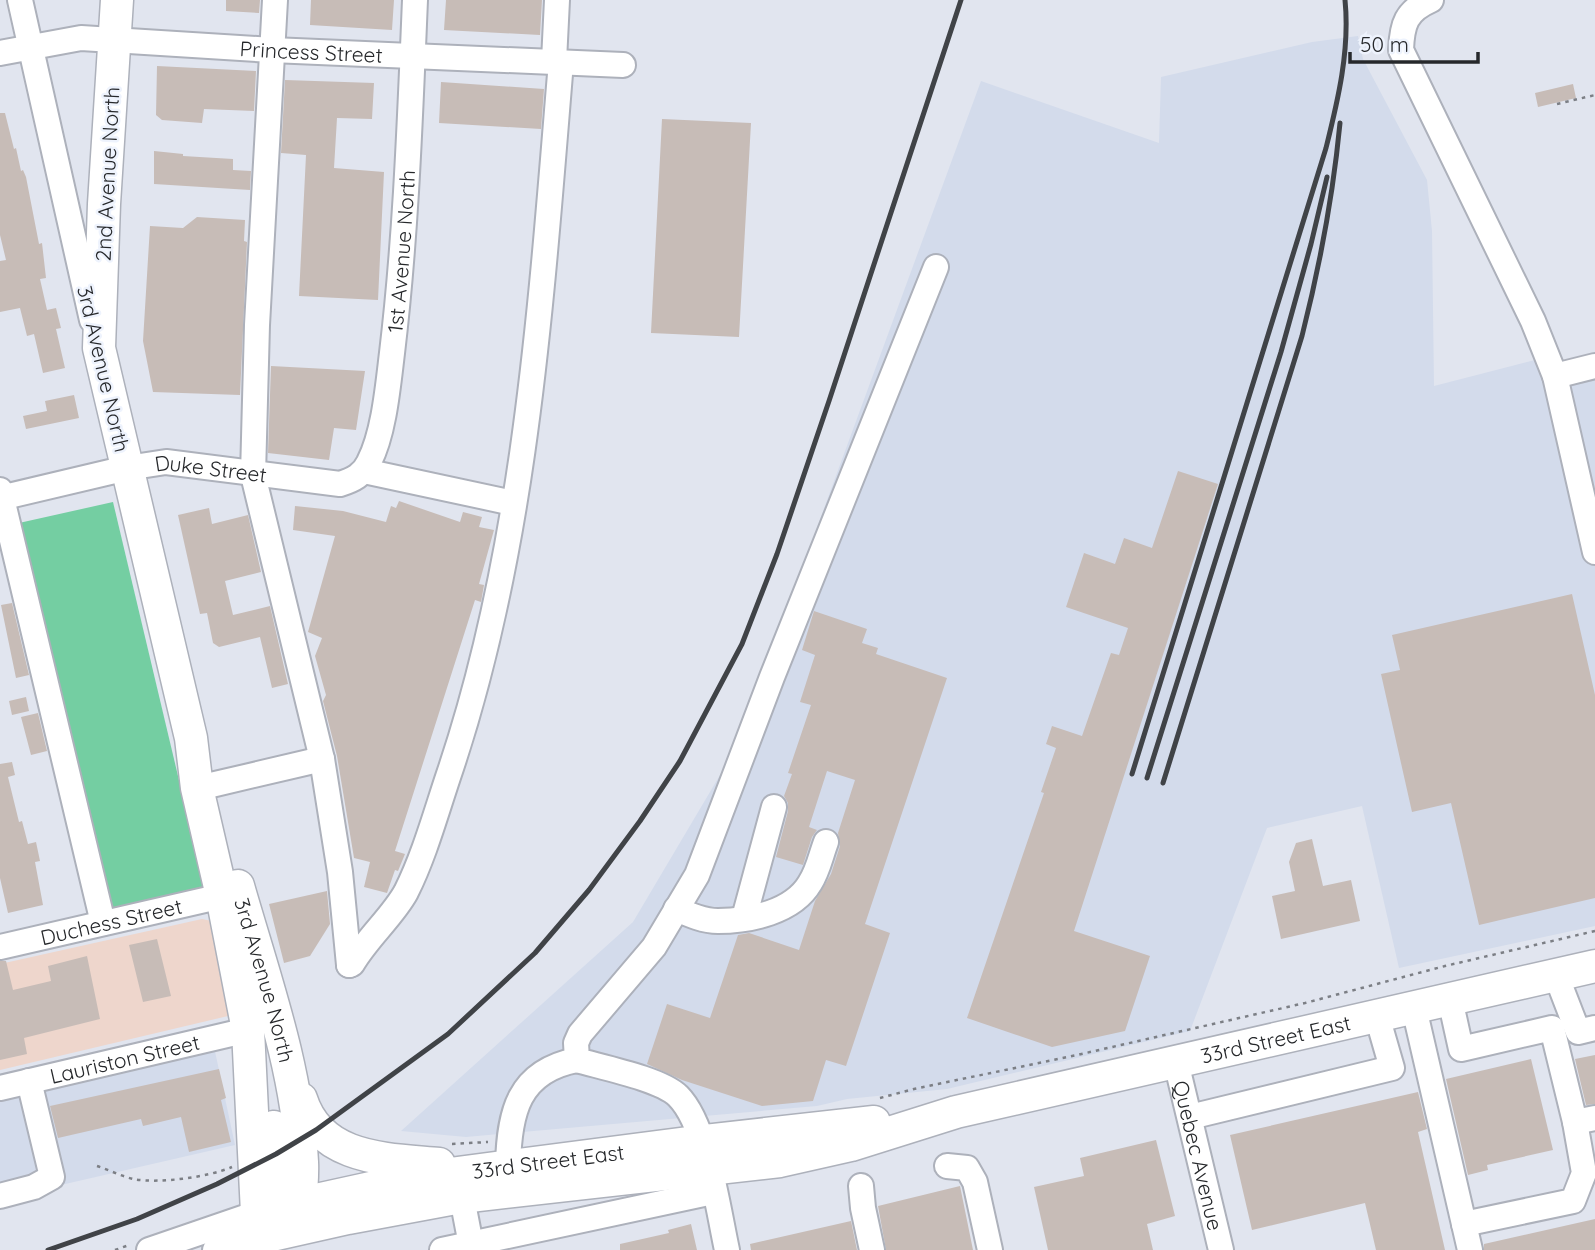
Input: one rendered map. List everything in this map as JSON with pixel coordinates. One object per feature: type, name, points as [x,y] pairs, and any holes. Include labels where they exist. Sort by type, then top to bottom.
[{"type":"main road","name":"2nd Avenue North","points":[[99,348],[104,204],[117,0]]},
{"type":"main road","name":"3rd Avenue North","points":[[99,348],[191,738],[197,788],[222,896],[248,1030],[252,1086],[276,1227]]},
{"type":"main road","name":"3rd Avenue North","points":[[191,738],[211,785],[281,1031],[300,1140],[302,1164],[276,1227]]},
{"type":"main road","name":"33rd Street East","points":[[276,1227],[412,1179],[459,1185],[780,1161],[851,1145],[956,1112],[1595,966]]},
{"type":"main road","points":[[281,1031],[304,1108],[316,1130],[332,1143],[349,1150],[393,1159],[503,1158]]},
{"type":"main road","name":"33rd Street East","points":[[276,1227],[365,1215],[459,1185],[503,1158],[708,1168]]},
{"type":"main road","points":[[324,1250],[337,1234],[365,1215]]},
{"type":"street","name":"3rd Avenue North","points":[[20,0],[99,348]]},
{"type":"street","points":[[275,0],[257,311],[253,475],[322,759],[340,872],[349,965],[404,895],[418,864],[470,712],[498,595],[539,334],[557,62],[557,0]]},
{"type":"street","name":"1st Avenue North","points":[[364,471],[375,446],[382,416],[394,334],[405,214],[415,0]]},
{"type":"street","points":[[1432,0],[1416,6],[1406,21],[1401,50],[1533,321],[1555,376],[1595,552]]},
{"type":"street","name":"Princess Street","points":[[0,53],[80,38],[272,50],[623,65]]},
{"type":"street","points":[[577,1060],[576,1043],[580,1034],[654,947],[697,875],[772,677],[936,267]]},
{"type":"street","points":[[1555,376],[1595,366]]},
{"type":"street","name":"Duke Street","points":[[1,495],[166,462],[340,484],[354,479],[364,471]]},
{"type":"street","points":[[364,471],[513,503]]},
{"type":"street","points":[[1,495],[103,923]]},
{"type":"street","points":[[211,785],[322,759]]},
{"type":"street","points":[[744,918],[774,807]]},
{"type":"street","points":[[676,909],[694,917],[716,921],[744,918],[783,908],[796,899],[811,882],[826,842]]},
{"type":"street","name":"Duchess Street","points":[[0,947],[222,896]]},
{"type":"street","points":[[1556,975],[1578,1032],[1595,1028]]},
{"type":"street","points":[[1450,999],[1461,1049],[1552,1028],[1585,1120],[1584,1173],[1573,1201],[1464,1224]]},
{"type":"street","points":[[1414,1007],[1471,1250]]},
{"type":"street","points":[[1190,1117],[1392,1068],[1377,1016]]},
{"type":"street","name":"Lauriston Street","points":[[0,1088],[248,1030]]},
{"type":"street","points":[[503,1158],[521,1096],[530,1083],[545,1070],[577,1060],[649,1081],[679,1097],[695,1123],[727,1250]]},
{"type":"street","name":"Quebec Avenue","points":[[1176,1062],[1222,1250]]},
{"type":"street","points":[[0,1196],[34,1187],[52,1177],[29,1081]]},
{"type":"street","points":[[947,1166],[967,1168],[975,1182],[990,1250]]},
{"type":"street","name":"33rd Street East","points":[[442,1250],[471,1246],[708,1168]]},
{"type":"street","points":[[459,1185],[471,1246]]},
{"type":"street","points":[[861,1186],[872,1250]]},
{"type":"street","name":"33rd Street East","points":[[149,1250],[276,1227]]},
{"type":"street","name":"33rd Street East","points":[[215,1250],[276,1227]]},
{"type":"path","points":[[1557,104],[1595,95]]},
{"type":"path","points":[[875,1100],[914,1089],[1305,1003],[1446,966],[1595,932]]},
{"type":"path","points":[[442,1145],[503,1158]]},
{"type":"path","points":[[97,1166],[131,1178],[149,1181],[221,1172],[235,1165]]},
{"type":"shaded area","points":[[1358,36],[1363,59],[1427,180],[1432,231],[1434,386],[1539,359],[1595,367],[1595,926],[1399,968],[1362,806],[1267,828],[1190,1031],[947,1089],[847,1099],[817,1106],[466,1137],[401,1131],[633,922],[736,748],[981,81],[1159,143],[1161,77],[1312,42]]},
{"type":"shaded area","points":[[202,919],[212,921],[233,1010],[228,1016],[0,1070],[0,964]]},
{"type":"shaded area","points":[[213,1042],[235,1145],[0,1199],[0,1093]]},
{"type":"green space","points":[[113,502],[206,894],[108,916],[19,523]]},
{"type":"building","points":[[226,0],[260,0],[259,13],[226,11]]},
{"type":"building","points":[[311,0],[394,0],[392,30],[310,25]]},
{"type":"building","points":[[446,0],[542,0],[540,35],[444,30]]},
{"type":"building","points":[[157,66],[256,71],[254,111],[204,109],[202,123],[162,120],[156,115]]},
{"type":"building","points":[[285,80],[374,83],[372,119],[337,118],[334,168],[384,172],[378,300],[299,296],[306,155],[281,153]]},
{"type":"building","points":[[441,82],[544,89],[541,129],[439,123]]},
{"type":"building","points":[[1573,84],[1576,98],[1538,107],[1535,93]]},
{"type":"building","points":[[0,113],[5,113],[21,171],[23,170],[26,177],[39,244],[42,243],[46,278],[40,279],[47,310],[56,308],[61,328],[56,329],[65,368],[43,373],[34,334],[27,336],[20,308],[0,312],[0,261],[6,260],[0,235]]},
{"type":"building","points":[[662,119],[751,123],[739,337],[651,333]]},
{"type":"building","points":[[154,151],[233,159],[233,170],[251,171],[250,190],[154,184]]},
{"type":"building","points":[[197,217],[245,220],[244,241],[247,242],[240,395],[153,392],[143,341],[150,226],[183,228]]},
{"type":"building","points":[[271,366],[365,371],[356,430],[334,428],[329,460],[268,453]]},
{"type":"building","points":[[74,395],[79,418],[26,429],[23,416],[47,411],[45,401]]},
{"type":"building","points":[[1178,471],[1218,484],[1074,931],[1150,956],[1125,1031],[1052,1047],[967,1018],[1044,793],[1041,792],[1056,748],[1046,744],[1052,726],[1082,736],[1111,653],[1119,655],[1128,628],[1066,607],[1084,553],[1115,564],[1124,538],[1152,548]]},
{"type":"building","points":[[399,501],[460,522],[463,512],[482,517],[479,527],[494,530],[479,584],[484,585],[481,602],[475,600],[395,851],[405,854],[398,871],[395,870],[387,893],[364,887],[370,862],[354,858],[337,756],[323,701],[326,695],[315,656],[322,638],[308,632],[335,536],[293,530],[295,506],[343,511],[386,522],[391,506],[396,508]]},
{"type":"building","points":[[209,508],[212,524],[248,515],[261,572],[225,581],[233,615],[270,606],[288,684],[272,688],[260,637],[219,647],[213,643],[207,613],[200,614],[178,515]]},
{"type":"building","points":[[1572,594],[1595,695],[1595,898],[1479,925],[1451,803],[1412,812],[1381,674],[1400,670],[1392,635]]},
{"type":"building","points":[[12,603],[29,675],[16,678],[1,605]]},
{"type":"building","points":[[814,611],[867,629],[862,643],[878,648],[876,654],[947,678],[865,924],[890,933],[846,1066],[826,1060],[813,1101],[762,1106],[682,1080],[647,1064],[667,1004],[710,1018],[738,935],[749,933],[799,950],[815,901],[831,874],[840,846],[838,833],[855,780],[827,771],[809,827],[817,830],[803,865],[776,857],[788,811],[784,796],[792,774],[788,773],[811,705],[800,702],[815,655],[802,650]]},
{"type":"building","points":[[26,697],[29,711],[12,715],[9,701]]},
{"type":"building","points":[[38,713],[47,751],[31,755],[21,717]]},
{"type":"building","points":[[12,762],[15,775],[8,777],[19,822],[22,821],[28,844],[36,842],[40,861],[35,862],[43,905],[8,913],[0,878],[0,764]]},
{"type":"building","points":[[1312,839],[1323,886],[1351,880],[1360,921],[1281,939],[1272,896],[1295,891],[1289,862],[1296,843]]},
{"type":"building","points":[[327,891],[330,924],[310,956],[284,963],[269,904]]},
{"type":"building","points":[[157,939],[171,996],[143,1002],[129,945]]},
{"type":"building","points":[[87,956],[100,1019],[24,1038],[27,1054],[0,1060],[0,961],[6,961],[13,990],[51,981],[48,966]]},
{"type":"building","points":[[1595,1055],[1595,1104],[1586,1105],[1575,1059]]},
{"type":"building","points":[[1531,1059],[1553,1150],[1487,1165],[1488,1170],[1468,1175],[1446,1079]]},
{"type":"building","points":[[219,1069],[226,1098],[221,1100],[231,1142],[189,1152],[181,1117],[143,1126],[141,1119],[58,1138],[50,1106]]},
{"type":"building","points":[[1418,1092],[1427,1129],[1418,1132],[1445,1250],[1376,1250],[1365,1203],[1252,1230],[1230,1135]]},
{"type":"building","points":[[1156,1140],[1175,1216],[1147,1224],[1153,1250],[1048,1250],[1034,1187],[1084,1176],[1080,1158]]},
{"type":"building","points":[[960,1186],[973,1250],[886,1250],[878,1206]]},
{"type":"building","points":[[1595,1219],[1595,1250],[1484,1250],[1484,1244]]},
{"type":"building","points":[[851,1221],[857,1250],[751,1250],[750,1244]]},
{"type":"building","points":[[691,1224],[697,1250],[620,1250],[620,1244],[669,1233],[668,1230]]},
{"type":"railway","points":[[48,1250],[137,1219],[217,1184],[316,1130],[448,1034],[535,953],[589,890],[640,821],[680,761],[742,644],[777,554],[961,0]]},
{"type":"railway","points":[[1132,774],[1326,148],[1339,93],[1344,56],[1345,0]]},
{"type":"railway","points":[[1163,783],[1302,336],[1325,230],[1340,123]]},
{"type":"railway","points":[[1147,778],[1281,352],[1327,177]]}]
